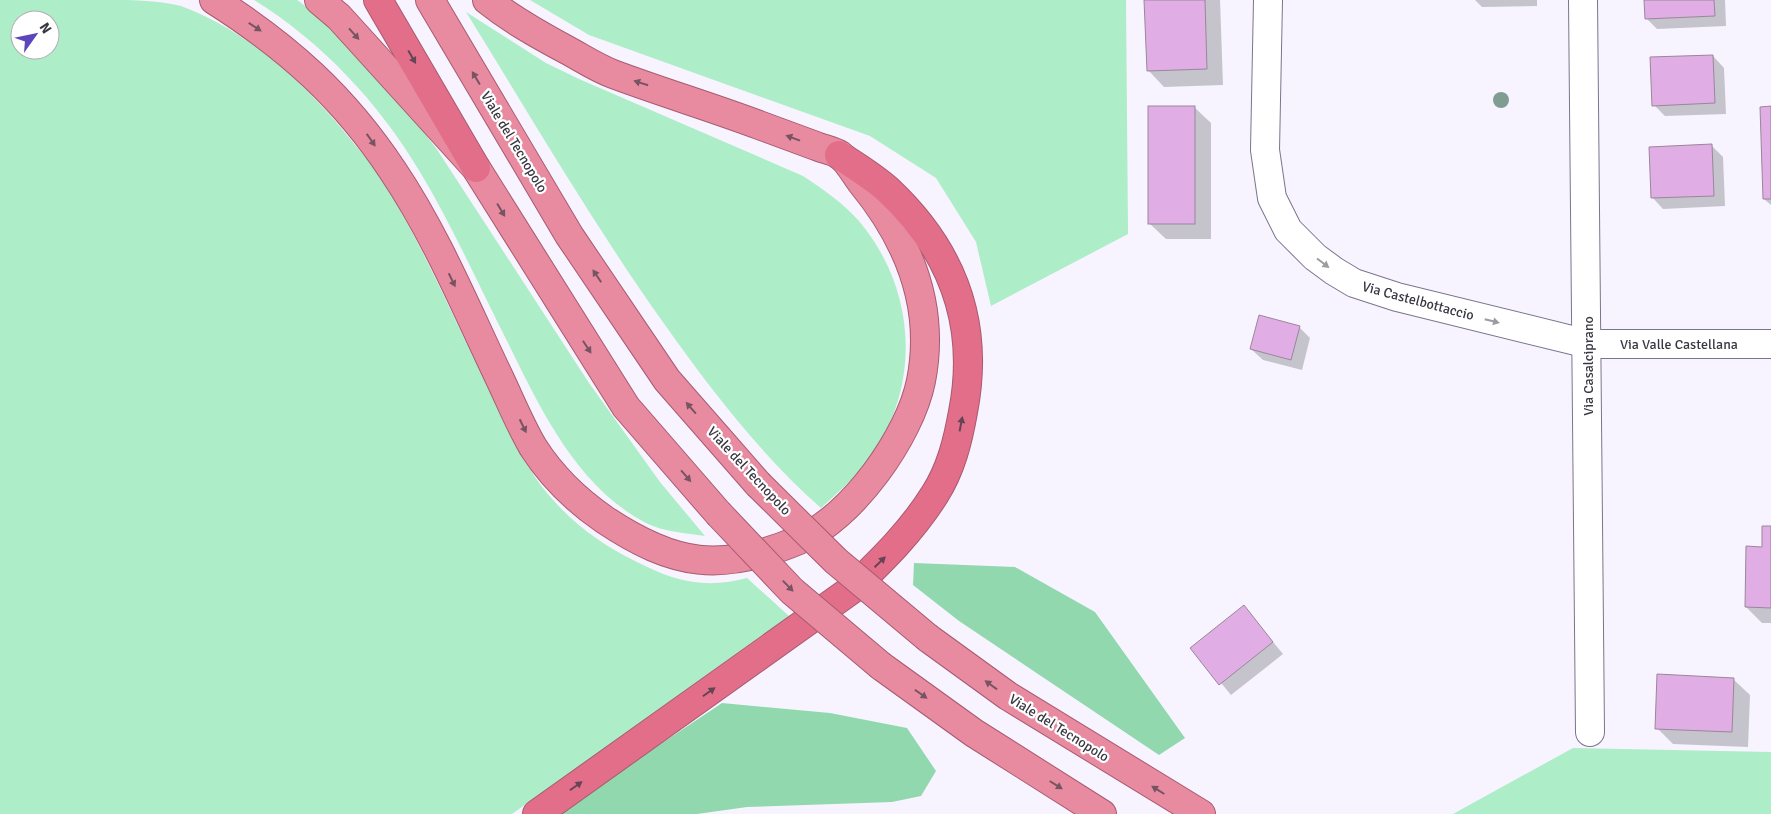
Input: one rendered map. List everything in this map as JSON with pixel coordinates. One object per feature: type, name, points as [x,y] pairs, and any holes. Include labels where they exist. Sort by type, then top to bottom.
[{"type":"highway","points":[[214,0],[266,34],[294,56],[320,81],[366,133],[394,173],[427,227],[532,446],[558,480],[585,506],[636,540],[670,555],[701,561],[736,559],[780,548],[810,536],[840,513],[866,483],[889,454],[906,424],[921,384],[926,344],[922,307],[912,264],[899,236],[881,206],[839,155]]},
{"type":"highway","points":[[319,0],[339,17],[476,168]]},
{"type":"highway","points":[[378,0],[476,168],[626,407],[718,513],[792,591],[881,666],[974,733],[1102,814]]},
{"type":"highway","name":"Viale del Tecnopolo","points":[[430,0],[569,235],[661,372],[758,484],[836,561],[928,638],[1008,696],[1201,814]]},
{"type":"highway","points":[[487,0],[508,17],[608,73],[690,99],[839,155],[888,190],[939,252],[956,287],[968,334],[968,386],[958,440],[949,466],[936,493],[897,546],[851,590],[537,814]]},
{"type":"street","name":"Via Castelbottaccio","points":[[1268,0],[1265,150],[1272,198],[1288,230],[1315,257],[1354,283],[1397,297],[1588,344]]},
{"type":"street","name":"Via Casalciprano","points":[[1583,0],[1588,344],[1590,732]]},
{"type":"street","name":"Via Valle Castellana","points":[[1588,344],[1771,344]]},
{"type":"green space","points":[[0,0],[133,0],[181,6],[230,30],[275,61],[315,99],[380,176],[425,256],[519,450],[535,477],[563,510],[582,528],[603,543],[651,569],[678,579],[691,582],[718,583],[747,578],[789,616],[512,814],[0,814]]},
{"type":"green space","points":[[254,0],[297,0],[344,37],[385,82],[436,148],[589,383],[660,482],[705,536],[668,530],[646,523],[622,508],[600,489],[581,468],[548,420],[444,214],[404,147],[367,98],[326,55],[303,35]]},
{"type":"green space","points":[[530,0],[1126,0],[1128,234],[991,306],[976,242],[936,178],[870,136],[589,35]]},
{"type":"green space","points":[[466,12],[546,63],[803,176],[846,208],[859,221],[879,249],[893,278],[902,309],[906,341],[904,373],[897,404],[884,435],[861,469],[821,508],[757,444],[665,325],[588,209]]},
{"type":"green space","points":[[914,563],[1015,567],[1095,612],[1185,738],[1159,755],[959,621],[913,585]]},
{"type":"green space","points":[[722,703],[830,713],[907,728],[936,771],[921,796],[892,802],[747,807],[697,814],[556,814]]},
{"type":"green space","points":[[1573,748],[1771,752],[1771,814],[1453,814]]},
{"type":"building","points":[[1144,0],[1205,0],[1207,69],[1147,71]]},
{"type":"building","points":[[1644,0],[1714,0],[1715,16],[1645,19]]},
{"type":"building","points":[[1713,55],[1715,103],[1652,106],[1650,57]]},
{"type":"building","points":[[1148,106],[1195,106],[1195,224],[1148,224]]},
{"type":"building","points":[[1771,106],[1771,199],[1763,199],[1760,107]]},
{"type":"building","points":[[1712,144],[1714,196],[1651,198],[1649,147]]},
{"type":"building","points":[[1259,315],[1300,326],[1291,360],[1250,349]]},
{"type":"building","points":[[1762,526],[1771,526],[1771,608],[1745,607],[1746,546],[1762,547]]},
{"type":"building","points":[[1244,605],[1273,642],[1219,685],[1190,648]]},
{"type":"building","points":[[1657,674],[1734,678],[1732,732],[1655,729]]}]
